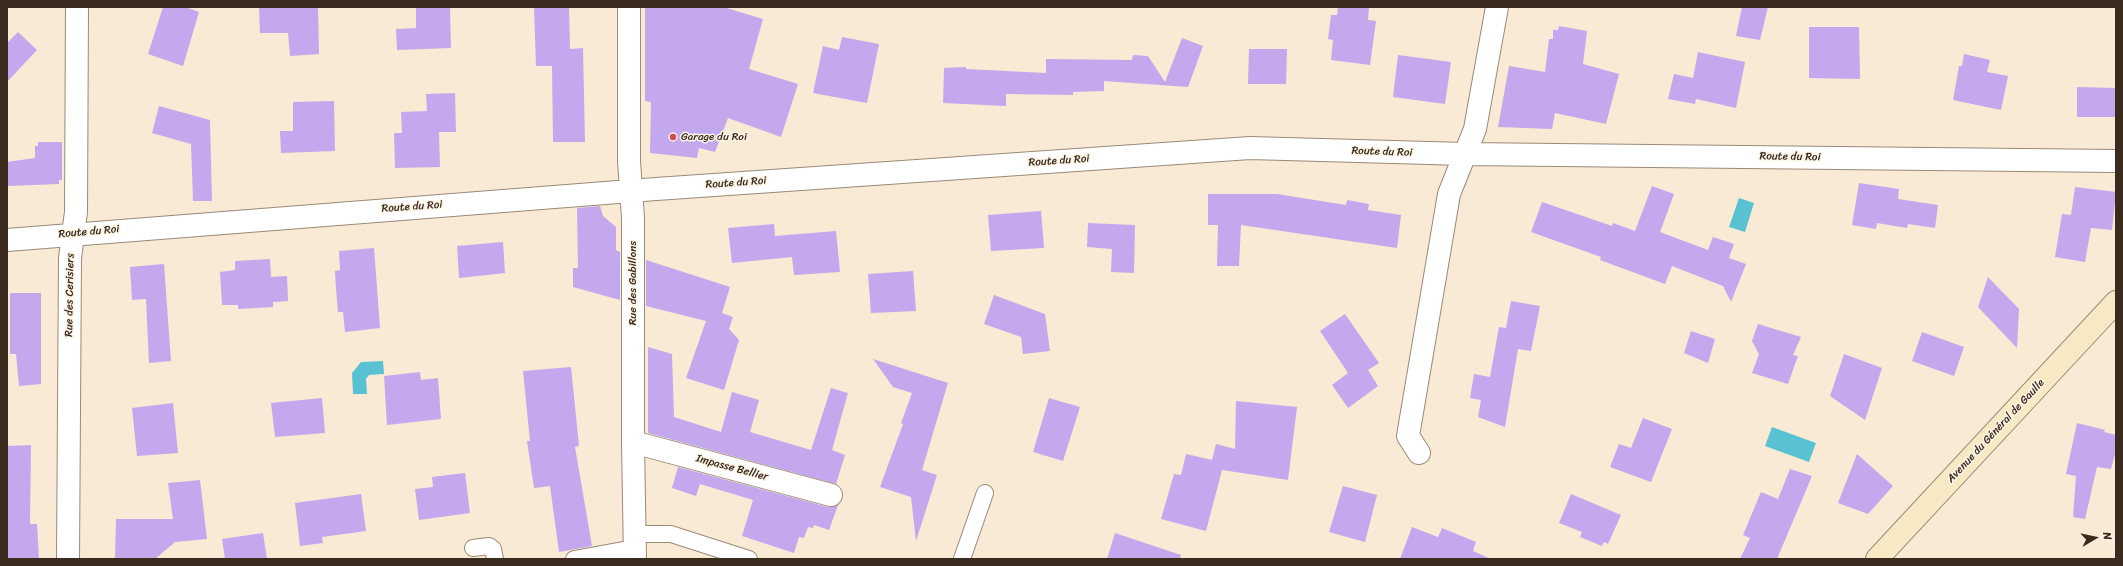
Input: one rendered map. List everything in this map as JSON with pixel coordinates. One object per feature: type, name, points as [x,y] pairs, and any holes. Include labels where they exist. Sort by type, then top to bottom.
[{"type":"main road","name":"Avenue du Général de Gaulle","points":[[1877,559],[2116,302]]},
{"type":"street","name":"Rue des Cerisiers","points":[[68,559],[70,258],[76,212],[77,7]]},
{"type":"street","name":"Rue des Gabillons","points":[[630,7],[629,161],[631,191],[634,547]]},
{"type":"street","points":[[1419,453],[1408,436],[1449,194],[1476,129],[1496,7]]},
{"type":"street","name":"Route du Roi","points":[[7,240],[631,191],[1250,148],[1465,154],[2116,161]]},
{"type":"street","name":"Impasse Bellier","points":[[633,442],[831,495]]},
{"type":"lane","points":[[962,559],[985,493]]},
{"type":"lane","points":[[574,559],[634,547],[671,534],[749,559]]},
{"type":"lane","points":[[473,548],[488,546],[493,549],[495,559]]},
{"type":"water","points":[[1739,198],[1754,203],[1745,232],[1729,227]]},
{"type":"water","points":[[383,361],[384,374],[369,375],[366,379],[367,394],[353,394],[352,373],[361,362]]},
{"type":"water","points":[[1772,427],[1816,443],[1809,462],[1765,446]]},
{"type":"building","points":[[163,7],[185,7],[199,12],[183,66],[148,54]]},
{"type":"building","points":[[259,7],[318,7],[319,54],[290,56],[288,33],[260,33]]},
{"type":"building","points":[[416,7],[450,7],[451,48],[397,50],[396,29],[416,28]]},
{"type":"building","points":[[534,7],[569,7],[570,49],[583,48],[585,142],[553,142],[552,66],[536,66]]},
{"type":"building","points":[[645,7],[723,7],[763,19],[749,69],[798,84],[781,137],[728,118],[715,152],[699,148],[697,158],[650,153],[651,102],[645,101]]},
{"type":"building","points":[[1338,7],[1369,7],[1368,20],[1376,21],[1370,65],[1331,60],[1333,40],[1328,39],[1331,15],[1337,15]]},
{"type":"building","points":[[1742,7],[1768,7],[1760,40],[1736,36]]},
{"type":"building","points":[[1559,26],[1587,31],[1583,64],[1619,74],[1606,124],[1555,113],[1552,129],[1498,127],[1509,66],[1545,72],[1549,39],[1553,39],[1553,30],[1558,30]]},
{"type":"building","points":[[1809,27],[1859,27],[1860,79],[1809,78]]},
{"type":"building","points":[[18,32],[37,50],[7,82],[7,43]]},
{"type":"building","points":[[842,37],[879,44],[867,103],[813,93],[823,46],[839,50]]},
{"type":"building","points":[[1182,38],[1203,46],[1188,87],[1104,81],[1104,91],[1073,92],[1073,95],[1006,94],[1006,106],[943,103],[944,68],[966,67],[966,69],[1046,73],[1046,59],[1132,60],[1133,55],[1148,56],[1165,82]]},
{"type":"building","points":[[1249,49],[1287,49],[1286,84],[1248,84]]},
{"type":"building","points":[[1698,52],[1745,62],[1736,108],[1696,99],[1695,104],[1668,99],[1674,74],[1693,78]]},
{"type":"building","points":[[1964,54],[1990,60],[1987,72],[2008,76],[2001,110],[1953,100],[1959,66],[1962,66]]},
{"type":"building","points":[[1398,55],[1451,62],[1445,104],[1393,97]]},
{"type":"building","points":[[2077,87],[2116,88],[2116,117],[2077,117]]},
{"type":"building","points":[[455,93],[456,132],[439,132],[440,167],[395,168],[394,133],[402,133],[401,112],[427,111],[426,94]]},
{"type":"building","points":[[334,101],[335,151],[281,153],[280,131],[293,131],[293,102]]},
{"type":"building","points":[[159,106],[210,120],[212,201],[193,201],[191,144],[152,133]]},
{"type":"building","points":[[38,142],[62,142],[62,180],[59,180],[59,184],[7,186],[7,162],[35,158],[35,146],[38,146]]},
{"type":"building","points":[[1859,183],[1899,189],[1898,199],[1938,205],[1935,228],[1908,224],[1907,228],[1877,223],[1876,229],[1852,225]]},
{"type":"building","points":[[1652,186],[1674,194],[1660,232],[1708,250],[1713,237],[1734,244],[1729,258],[1746,264],[1731,302],[1723,286],[1672,266],[1665,284],[1600,260],[1601,257],[1531,232],[1542,202],[1612,226],[1613,223],[1635,231]]},
{"type":"building","points":[[2075,187],[2116,192],[2112,230],[2091,228],[2085,262],[2055,257],[2062,214],[2071,215]]},
{"type":"building","points":[[1208,194],[1277,194],[1346,205],[1347,200],[1369,204],[1368,210],[1401,215],[1397,248],[1241,225],[1239,266],[1217,266],[1218,225],[1208,225]]},
{"type":"building","points":[[600,206],[603,216],[616,227],[616,250],[620,252],[620,300],[573,287],[573,268],[578,268],[577,208]]},
{"type":"building","points":[[1041,211],[1044,248],[991,251],[988,215]]},
{"type":"building","points":[[1088,223],[1135,225],[1134,273],[1111,272],[1112,249],[1087,247]]},
{"type":"building","points":[[774,224],[775,236],[836,231],[840,272],[794,275],[792,257],[732,263],[728,228]]},
{"type":"building","points":[[503,242],[505,273],[459,278],[457,246]]},
{"type":"building","points":[[374,248],[380,328],[345,332],[343,312],[338,312],[336,289],[335,271],[340,270],[339,251]]},
{"type":"building","points":[[270,259],[271,277],[287,276],[288,301],[273,302],[273,307],[238,309],[238,305],[222,305],[220,272],[235,270],[235,261]]},
{"type":"building","points":[[646,260],[730,287],[722,313],[733,317],[729,329],[739,340],[724,390],[686,378],[706,321],[646,306]]},
{"type":"building","points":[[164,264],[171,361],[149,363],[146,299],[132,300],[130,267]]},
{"type":"building","points":[[913,271],[916,311],[871,313],[868,274]]},
{"type":"building","points":[[1988,277],[2019,309],[2017,348],[1978,307]]},
{"type":"building","points":[[10,293],[41,293],[41,384],[19,386],[16,354],[10,354]]},
{"type":"building","points":[[994,295],[1045,314],[1050,351],[1023,354],[1021,337],[984,324]]},
{"type":"building","points":[[1511,301],[1540,306],[1531,351],[1518,349],[1505,427],[1478,417],[1481,400],[1470,398],[1474,374],[1490,377],[1499,327],[1506,328]]},
{"type":"building","points":[[1345,314],[1379,363],[1368,370],[1378,386],[1348,408],[1332,385],[1348,373],[1320,331]]},
{"type":"building","points":[[1758,324],[1801,337],[1793,355],[1798,356],[1788,384],[1752,373],[1759,354],[1752,341]]},
{"type":"building","points":[[1691,331],[1715,339],[1708,363],[1684,353]]},
{"type":"building","points":[[1922,332],[1964,347],[1954,376],[1912,361]]},
{"type":"building","points":[[648,347],[672,354],[674,417],[721,432],[732,392],[759,400],[750,432],[811,450],[831,388],[848,393],[832,450],[845,455],[836,484],[648,433]]},
{"type":"building","points":[[1844,354],[1882,368],[1865,420],[1830,396]]},
{"type":"building","points":[[873,359],[948,383],[922,470],[937,475],[916,541],[911,497],[880,487],[903,424],[901,423],[912,393],[893,387]]},
{"type":"building","points":[[571,367],[579,446],[575,447],[592,546],[559,552],[550,486],[534,488],[527,441],[530,441],[523,371]]},
{"type":"building","points":[[420,372],[421,380],[438,378],[441,419],[387,425],[384,376]]},
{"type":"building","points":[[322,398],[325,433],[275,437],[271,403]]},
{"type":"building","points":[[1049,398],[1080,407],[1063,461],[1033,452]]},
{"type":"building","points":[[1236,401],[1297,407],[1288,480],[1222,470],[1206,531],[1161,519],[1174,474],[1181,475],[1186,454],[1212,460],[1216,444],[1235,449]]},
{"type":"building","points":[[173,403],[178,453],[137,456],[132,408]]},
{"type":"building","points":[[1643,418],[1672,429],[1651,482],[1610,467],[1619,444],[1631,448]]},
{"type":"building","points":[[2077,423],[2105,430],[2104,432],[2116,435],[2116,450],[2111,469],[2097,467],[2085,519],[2073,517],[2076,476],[2066,474]]},
{"type":"building","points":[[31,445],[30,524],[37,524],[39,559],[7,559],[7,446]]},
{"type":"building","points":[[1857,454],[1893,486],[1868,514],[1838,503]]},
{"type":"building","points":[[678,467],[828,507],[838,505],[829,530],[814,525],[813,528],[808,527],[804,538],[799,537],[794,553],[742,536],[753,500],[700,484],[696,496],[672,488]]},
{"type":"building","points":[[1790,469],[1812,476],[1777,559],[1740,559],[1750,538],[1743,535],[1761,492],[1778,499]]},
{"type":"building","points":[[465,473],[470,513],[419,520],[415,489],[433,487],[432,477]]},
{"type":"building","points":[[200,480],[207,539],[175,542],[155,559],[115,559],[116,519],[173,519],[168,483]]},
{"type":"building","points":[[1343,486],[1377,495],[1365,542],[1329,532]]},
{"type":"building","points":[[361,494],[366,531],[322,537],[323,543],[300,546],[295,503]]},
{"type":"building","points":[[1571,494],[1621,515],[1608,544],[1604,542],[1602,546],[1580,537],[1582,532],[1559,523]]},
{"type":"building","points":[[1412,527],[1438,537],[1442,528],[1476,542],[1473,551],[1491,559],[1400,559]]},
{"type":"building","points":[[263,533],[267,559],[225,559],[222,539]]},
{"type":"building","points":[[1115,533],[1181,555],[1180,559],[1107,559]]},
{"type":"place","name":"Garage du Roi","points":[[673,137]]}]
